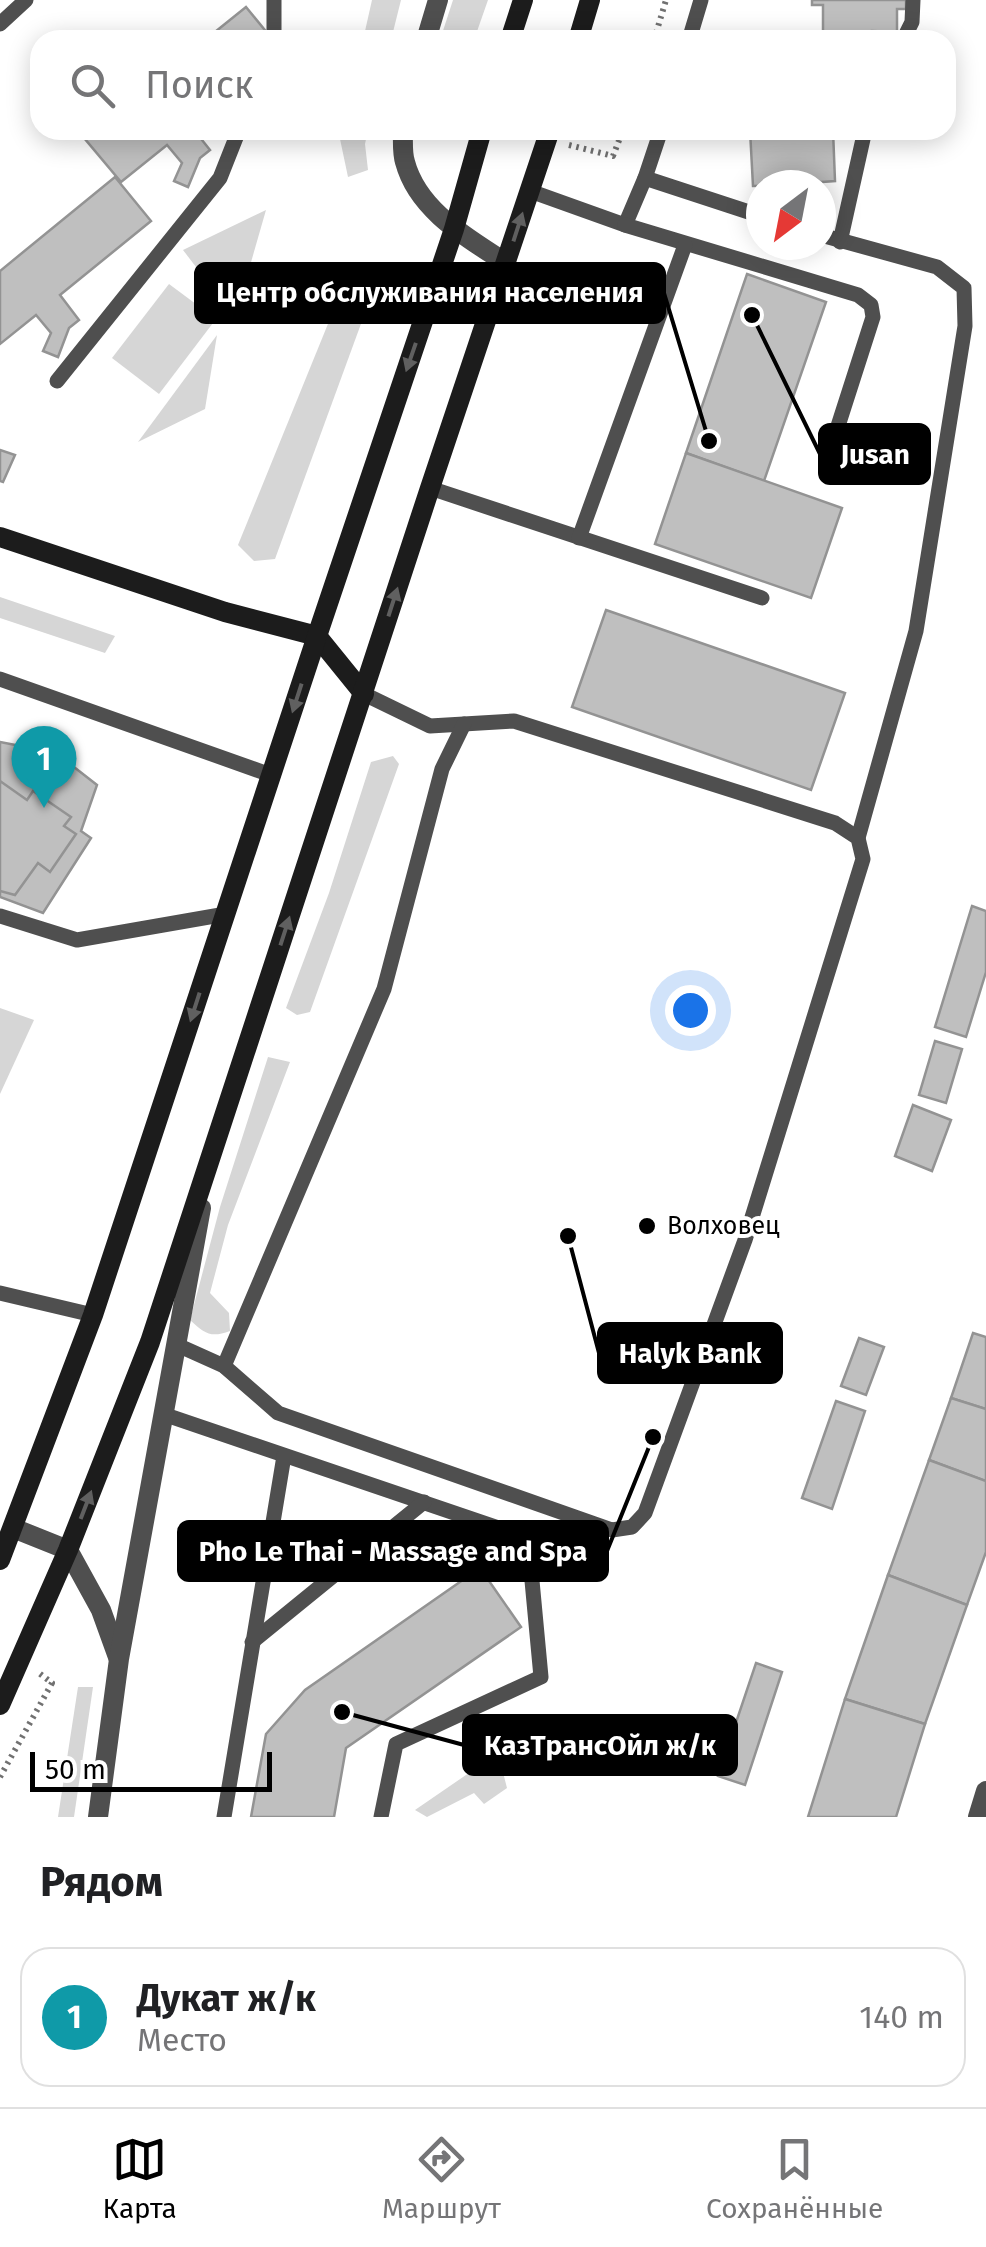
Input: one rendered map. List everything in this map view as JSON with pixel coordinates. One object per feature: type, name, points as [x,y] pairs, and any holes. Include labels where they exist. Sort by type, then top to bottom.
[{"type":"main road","points":[[513,30],[523,0]]},
{"type":"main road","points":[[581,30],[590,0]]},
{"type":"main road","points":[[0,1560],[94,1316],[454,229],[479,140]]},
{"type":"main road","points":[[0,1705],[68,1550],[150,1342],[547,140]]},
{"type":"main road","points":[[0,536],[225,612],[317,636],[364,694]]},
{"type":"street","points":[[429,30],[438,0]]},
{"type":"street","points":[[403,140],[405,162],[430,206],[454,229],[506,264]]},
{"type":"street","points":[[98,1817],[119,1658],[211,1156]]},
{"type":"street","points":[[13,1528],[68,1550],[101,1610],[119,1658]]},
{"type":"street","points":[[978,1817],[986,1791]]},
{"type":"lane","points":[[0,24],[26,0]]},
{"type":"lane","points":[[274,0],[274,30]]},
{"type":"lane","points":[[692,30],[701,0]]},
{"type":"lane","points":[[908,30],[913,0]]},
{"type":"lane","points":[[57,381],[220,178],[235,140]]},
{"type":"lane","points":[[624,225],[657,140]]},
{"type":"lane","points":[[840,242],[863,140]]},
{"type":"lane","points":[[645,178],[746,211]]},
{"type":"lane","points":[[530,191],[624,225],[858,294],[871,305],[874,316],[838,426]]},
{"type":"lane","points":[[175,1344],[224,1366],[278,1413],[612,1530],[632,1527],[645,1514],[745,1240],[862,859],[858,838],[916,631],[965,326],[964,288],[937,267],[836,241]]},
{"type":"lane","points":[[579,538],[685,244]]},
{"type":"lane","points":[[430,488],[762,598]]},
{"type":"lane","points":[[0,679],[272,775]]},
{"type":"lane","points":[[364,694],[430,726],[514,721],[835,823],[858,838]]},
{"type":"lane","points":[[224,1366],[384,989],[442,769],[464,724]]},
{"type":"lane","points":[[0,916],[78,940],[226,914]]},
{"type":"lane","points":[[0,1293],[94,1316]]},
{"type":"lane","points":[[163,1414],[528,1538],[541,1677],[396,1744],[381,1817]]},
{"type":"lane","points":[[224,1817],[284,1456]]},
{"type":"lane","points":[[252,1642],[424,1502]]},
{"type":"path","points":[[657,30],[666,0]]},
{"type":"path","points":[[566,140],[613,156],[619,140]]},
{"type":"path","points":[[0,1778],[52,1683],[20,1658]]},
{"type":"shaded area","points":[[372,0],[401,0],[394,30],[365,30]]},
{"type":"shaded area","points":[[453,0],[488,0],[478,30],[443,30]]},
{"type":"shaded area","points":[[340,140],[366,140],[368,170],[348,177]]},
{"type":"shaded area","points":[[266,210],[235,318],[183,250]]},
{"type":"shaded area","points":[[377,280],[275,559],[254,561],[238,545],[345,282]]},
{"type":"shaded area","points":[[169,284],[216,319],[159,394],[112,358]]},
{"type":"shaded area","points":[[217,335],[205,409],[138,442]]},
{"type":"shaded area","points":[[0,597],[115,636],[105,653],[0,618]]},
{"type":"shaded area","points":[[393,756],[399,764],[310,1012],[297,1015],[286,1008],[329,893],[371,762]]},
{"type":"shaded area","points":[[0,1008],[34,1020],[0,1094]]},
{"type":"shaded area","points":[[268,1057],[290,1062],[228,1225],[210,1293],[229,1313],[230,1331],[208,1333],[190,1320],[220,1207]]},
{"type":"shaded area","points":[[78,1687],[93,1687],[74,1817],[58,1817]]},
{"type":"shaded area","points":[[498,1753],[507,1788],[484,1804],[474,1793],[427,1817],[415,1810]]},
{"type":"building","points":[[812,0],[906,0],[906,9],[897,9],[897,30],[823,30],[823,5],[812,5]]},
{"type":"building","points":[[246,7],[265,30],[217,30]]},
{"type":"building","points":[[86,140],[202,140],[210,150],[200,158],[188,187],[174,181],[182,163],[167,145],[121,182]]},
{"type":"building","points":[[751,140],[833,140],[835,170],[752,170]]},
{"type":"building","points":[[115,177],[151,221],[60,295],[79,320],[69,328],[58,357],[43,351],[51,333],[36,315],[0,344],[0,271]]},
{"type":"building","points":[[747,274],[826,302],[764,481],[686,453]]},
{"type":"building","points":[[0,450],[15,455],[3,482],[0,481]]},
{"type":"building","points":[[686,453],[842,508],[811,598],[655,544]]},
{"type":"building","points":[[606,610],[845,693],[811,790],[572,707]]},
{"type":"building","points":[[0,742],[56,753],[97,785],[81,831],[91,838],[43,913],[0,897]]},
{"type":"building","points":[[0,781],[27,800],[33,791],[71,817],[64,826],[76,834],[50,872],[38,863],[15,895],[0,891]]},
{"type":"building","points":[[972,906],[986,911],[986,972],[966,1037],[935,1027]]},
{"type":"building","points":[[935,1041],[962,1049],[946,1103],[919,1095]]},
{"type":"building","points":[[913,1105],[951,1120],[932,1171],[895,1156]]},
{"type":"building","points":[[973,1333],[986,1337],[986,1409],[951,1398]]},
{"type":"building","points":[[859,1338],[884,1347],[866,1395],[841,1386]]},
{"type":"building","points":[[951,1398],[986,1409],[986,1481],[929,1460]]},
{"type":"building","points":[[836,1401],[865,1411],[832,1509],[802,1498]]},
{"type":"building","points":[[929,1460],[986,1481],[986,1552],[967,1605],[888,1575]]},
{"type":"building","points":[[480,1568],[521,1627],[346,1748],[334,1817],[251,1817],[266,1734],[305,1690]]},
{"type":"building","points":[[888,1575],[967,1605],[925,1724],[845,1699]]},
{"type":"building","points":[[756,1663],[782,1672],[745,1785],[718,1776]]},
{"type":"building","points":[[845,1699],[925,1724],[896,1817],[808,1817]]},
{"type":"place","name":"Jusan","points":[[752,315]]},
{"type":"place","name":"Центр обслуживания населения","points":[[709,441]]},
{"type":"place","name":"Дукат ж/к","points":[[44,808]]},
{"type":"place","name":"Волховец","points":[[647,1226]]},
{"type":"place","name":"Halyk Bank","points":[[568,1236]]},
{"type":"place","name":"Pho Le Thai - Massage and Spa","points":[[653,1437]]},
{"type":"place","name":"КазТрансОйл ж/к","points":[[342,1712]]}]
